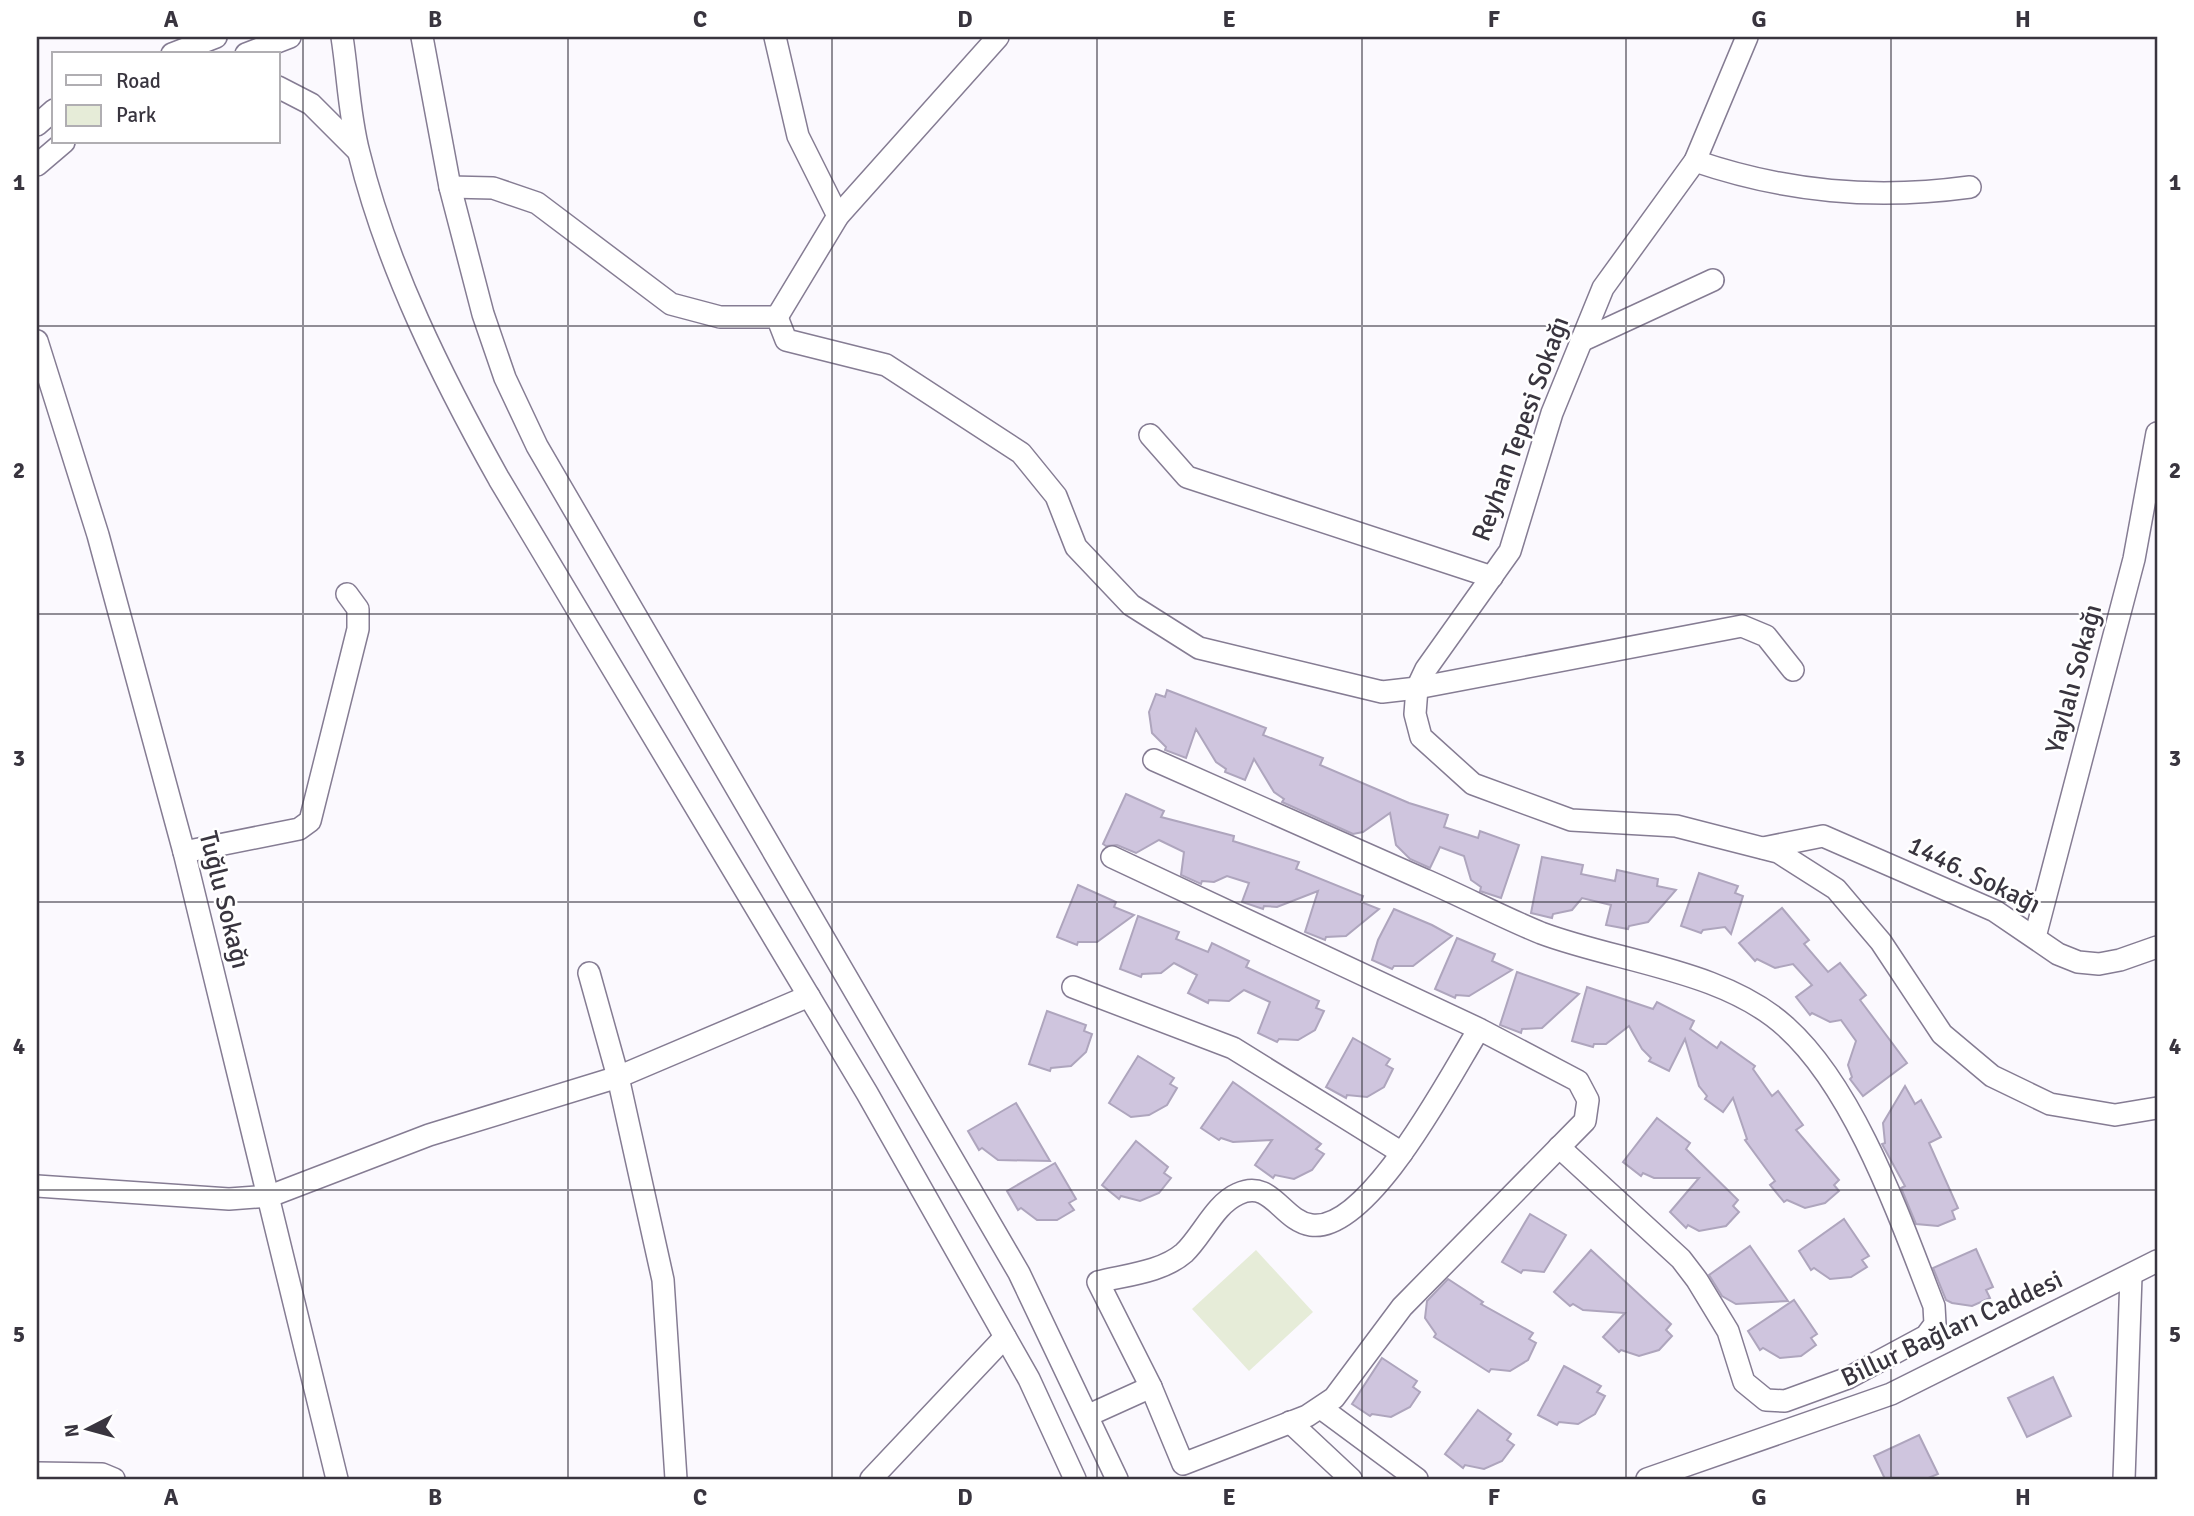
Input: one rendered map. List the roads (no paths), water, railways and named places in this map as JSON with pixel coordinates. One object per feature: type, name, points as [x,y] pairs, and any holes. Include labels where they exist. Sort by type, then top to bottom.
[{"type":"street","points":[[177,52],[216,37]]},
{"type":"street","points":[[251,52],[290,37]]},
{"type":"street","points":[[342,37],[358,151],[408,297],[473,433],[808,996],[1005,1336],[1029,1379],[1075,1479]]},
{"type":"street","points":[[422,37],[450,187],[483,314],[505,378],[537,446],[1019,1273],[1089,1415],[1117,1479]]},
{"type":"street","points":[[775,37],[798,136],[838,216]]},
{"type":"street","points":[[777,317],[838,216],[998,37]]},
{"type":"street","name":"Reyhan Tepesi Sokağı","points":[[1417,688],[1426,669],[1510,551],[1552,413],[1602,288],[1695,161],[1747,37]]},
{"type":"street","points":[[280,88],[311,104],[358,151]]},
{"type":"street","points":[[37,125],[52,112]]},
{"type":"street","points":[[37,164],[62,144]]},
{"type":"street","points":[[1695,161],[1772,184],[1812,191],[1891,195],[1970,187]]},
{"type":"street","points":[[450,187],[493,188],[537,203],[671,304],[720,317],[777,317]]},
{"type":"street","points":[[1581,341],[1713,280]]},
{"type":"street","points":[[777,317],[786,340],[886,365],[1021,453],[1056,496],[1076,547],[1131,605],[1199,648],[1382,692],[1417,688],[1742,626],[1766,636],[1793,670]]},
{"type":"street","name":"Tuğlu Sokağı","points":[[37,341],[98,535],[184,852],[337,1479]]},
{"type":"street","name":"Yaylalı Sokağı","points":[[2035,937],[2134,559],[2157,433]]},
{"type":"street","points":[[1150,435],[1186,477],[1492,577]]},
{"type":"street","points":[[184,852],[299,830],[310,821],[358,629],[358,609],[347,593]]},
{"type":"street","points":[[1417,688],[1415,714],[1421,737],[1473,784],[1572,820],[1676,826],[1778,852],[1836,889],[1881,942],[1942,1034],[1992,1076],[2050,1104],[2115,1115],[2157,1108]]},
{"type":"street","points":[[1154,760],[1539,932],[1606,955],[1682,975],[1740,996],[1772,1015],[1810,1053],[1860,1133],[1884,1180],[1929,1293],[1936,1312],[1935,1324],[1926,1336],[1848,1378],[1785,1401],[1766,1400],[1744,1382],[1728,1331],[1689,1270],[1663,1240],[1559,1147]]},
{"type":"street","name":"1446. Sokağı","points":[[1763,848],[1823,836],[1995,911],[2058,954],[2078,962],[2099,964],[2157,947]]},
{"type":"street","points":[[1112,857],[1479,1029],[1578,1080],[1583,1086],[1589,1107],[1585,1121],[1402,1307],[1346,1386],[1321,1408],[1183,1464],[1151,1387],[1098,1282],[1149,1270],[1174,1259],[1183,1253],[1227,1202],[1247,1191],[1267,1193],[1301,1222],[1325,1224],[1369,1196],[1402,1153],[1479,1029]]},
{"type":"street","points":[[589,972],[618,1077],[663,1280],[676,1479]]},
{"type":"street","points":[[1073,987],[1233,1048],[1402,1153]]},
{"type":"street","points":[[37,1186],[220,1199],[270,1196],[429,1135],[618,1077],[808,996]]},
{"type":"street","name":"Billur Bağları Caddesi","points":[[1647,1479],[1702,1470],[1891,1394],[2157,1261]]},
{"type":"street","points":[[2124,1479],[2130,1276]]},
{"type":"street","points":[[871,1479],[1005,1336]]},
{"type":"street","points":[[1089,1415],[1151,1387]]},
{"type":"street","points":[[1321,1408],[1417,1479]]},
{"type":"street","points":[[1290,1422],[1351,1479]]},
{"type":"street","points":[[37,1473],[102,1474],[114,1479]]}]
